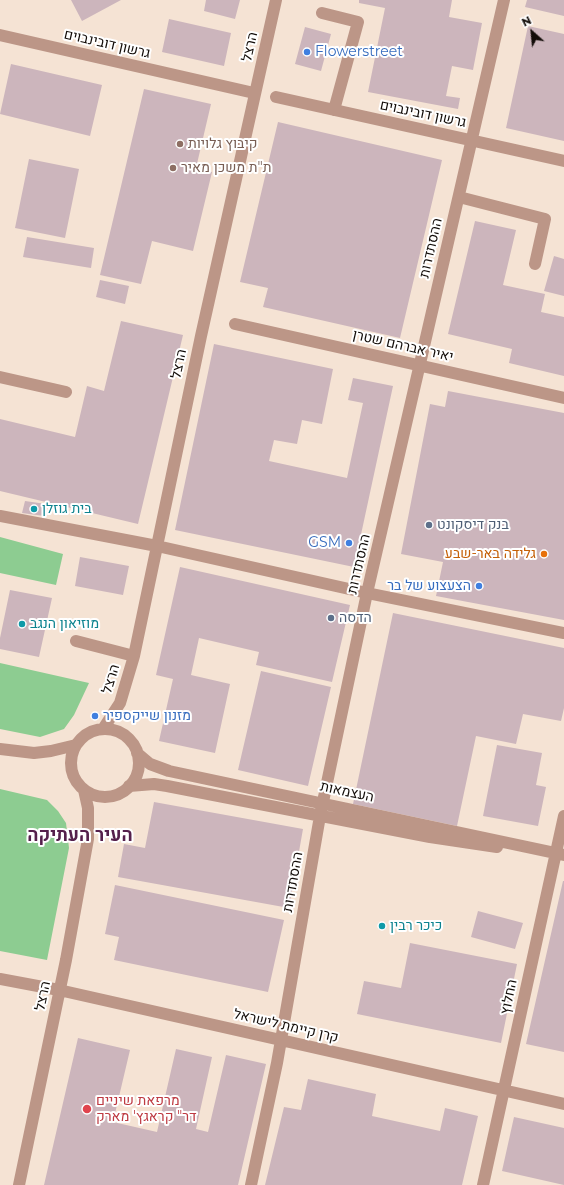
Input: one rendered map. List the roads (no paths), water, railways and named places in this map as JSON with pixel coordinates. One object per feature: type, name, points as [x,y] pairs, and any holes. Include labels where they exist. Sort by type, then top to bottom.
[{"type":"street","name":"הרצל","points":[[103,729],[120,703],[134,656],[156,546],[254,93],[276,0]]},
{"type":"street","name":"ההסתדרות","points":[[251,1185],[281,1040],[320,816],[367,593],[504,0]]},
{"type":"street","points":[[322,13],[358,22],[334,110]]},
{"type":"street","name":"גרשון דובינבוים","points":[[0,35],[254,93]]},
{"type":"street","name":"גרשון דובינבוים","points":[[276,97],[472,140],[564,162]]},
{"type":"street","points":[[459,196],[545,219],[535,264]]},
{"type":"street","name":"יאיר אברהם שטרן","points":[[236,324],[564,398]]},
{"type":"street","points":[[0,377],[66,392]]},
{"type":"street","points":[[0,516],[156,546],[367,593],[564,633]]},
{"type":"street","points":[[76,641],[134,656]]},
{"type":"street","points":[[103,729],[112,730],[124,735],[133,745],[137,753],[138,770],[135,779],[122,792],[102,797],[92,795],[84,790],[73,774],[72,754],[76,745],[83,737],[93,731],[103,729]]},
{"type":"street","points":[[0,749],[51,752],[76,745]]},
{"type":"street","name":"העצמאות","points":[[137,753],[150,764],[169,771],[323,802],[560,854]]},
{"type":"street","name":"העצמאות","points":[[129,786],[154,784],[167,786],[430,837],[494,847],[560,854]]},
{"type":"street","name":"הרצל","points":[[19,1185],[88,839],[88,808],[84,790]]},
{"type":"street","name":"החלוץ","points":[[483,1185],[560,854],[564,816]]},
{"type":"street","name":"קרן קיימת לישראל","points":[[0,979],[59,990],[564,1104]]},
{"type":"place","name":"Flowerstreet","points":[[307,52]]},
{"type":"place","name":"קיבוץ גלויות","points":[[180,144]]},
{"type":"place","name":"ת\"ת משכן מאיר","points":[[173,168]]},
{"type":"place","name":"בית גוזלן","points":[[34,509]]},
{"type":"place","name":"בנק דיסקונט","points":[[429,525]]},
{"type":"place","name":"GSM","points":[[349,543]]},
{"type":"place","name":"גלידה באר-שבע","points":[[544,554]]},
{"type":"place","name":"הצעצוע של בר","points":[[479,586]]},
{"type":"place","name":"הדסה","points":[[331,618]]},
{"type":"place","name":"מוזיאון הנגב","points":[[22,624]]},
{"type":"place","name":"מזנון שייקספיר","points":[[95,716]]},
{"type":"place","name":"כיכר רבין","points":[[382,926]]},
{"type":"place","name":"מרפאת שיניים דר\" קראגץ' מארק","points":[[87,1109]]},
{"type":"district","name":"העיר העתיקה","points":[[80,836]]}]
